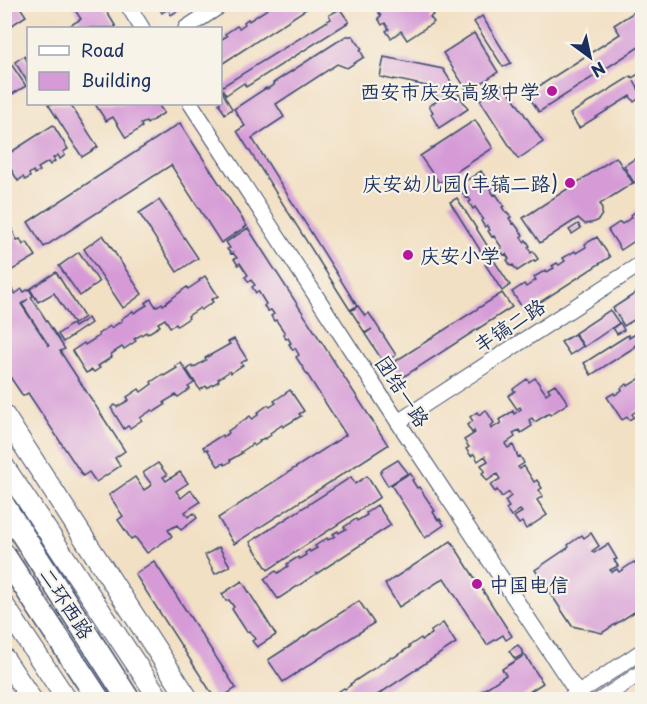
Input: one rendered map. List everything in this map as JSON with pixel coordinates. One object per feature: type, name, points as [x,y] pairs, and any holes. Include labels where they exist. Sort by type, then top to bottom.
[{"type":"highway","name":"二环西路","points":[[4,506],[129,699]]},
{"type":"highway","name":"二环西路","points":[[4,555],[99,699]]},
{"type":"main road","points":[[4,415],[189,699]]},
{"type":"main road","points":[[4,466],[160,699]]},
{"type":"main road","points":[[4,605],[67,699]]},
{"type":"main road","points":[[4,658],[32,699]]},
{"type":"street","points":[[127,4],[141,27]]},
{"type":"street","points":[[188,27],[222,4]]},
{"type":"street","name":"团结一路","points":[[192,105],[576,697]]},
{"type":"street","name":"丰镐二路","points":[[398,422],[642,263]]},
{"type":"street","points":[[576,697],[642,651]]},
{"type":"street","points":[[600,699],[642,672]]},
{"type":"building","points":[[4,4],[18,4],[26,16],[6,29],[4,27]]},
{"type":"building","points":[[71,4],[102,4],[116,27],[68,27],[81,19]]},
{"type":"building","points":[[154,4],[189,4],[171,15],[168,9],[162,13]]},
{"type":"building","points":[[271,4],[314,4],[222,64],[222,39],[227,36],[225,34],[237,26],[239,28],[248,19],[249,21],[269,8]]},
{"type":"building","points":[[385,4],[422,4],[433,15],[430,17],[434,22],[407,40],[401,31],[391,38],[386,31],[389,29],[385,23],[382,25],[378,18],[381,16],[377,10]]},
{"type":"building","points":[[642,7],[642,45],[539,112],[527,94],[620,34],[614,25]]},
{"type":"building","points":[[340,9],[349,22],[246,87],[244,83],[226,95],[222,86],[331,19],[329,15]]},
{"type":"building","points":[[482,16],[511,63],[503,67],[474,22]]},
{"type":"building","points":[[474,33],[498,72],[468,92],[443,53]]},
{"type":"building","points":[[346,36],[353,36],[362,49],[360,50],[364,57],[347,68],[337,64],[276,104],[284,117],[252,138],[357,306],[350,310],[237,131],[245,126],[234,109]]},
{"type":"building","points":[[24,56],[27,60],[27,81],[15,62]]},
{"type":"building","points":[[384,57],[443,69],[468,109],[439,128],[429,106],[439,100],[431,87],[380,77]]},
{"type":"building","points":[[11,64],[26,86],[4,99],[4,68]]},
{"type":"building","points":[[642,72],[642,93],[634,81],[642,96],[634,102],[630,96],[579,128],[570,114],[631,76],[632,78]]},
{"type":"building","points":[[504,84],[543,142],[518,159],[480,100]]},
{"type":"building","points":[[222,92],[232,109],[225,114],[220,105],[222,105]]},
{"type":"building","points":[[49,105],[71,105],[98,147],[82,157]]},
{"type":"building","points":[[96,105],[159,105],[164,113],[147,124],[146,122],[141,124],[142,127],[126,138],[113,117],[106,121]]},
{"type":"building","points":[[475,120],[493,148],[439,183],[420,156]]},
{"type":"building","points":[[180,123],[247,226],[221,243],[171,165],[44,247],[28,222]]},
{"type":"building","points":[[53,125],[68,149],[63,152],[65,155],[60,159],[58,155],[53,158],[55,161],[50,165],[48,162],[38,168],[40,171],[34,174],[33,171],[29,174],[30,177],[25,180],[23,177],[18,181],[5,156]]},
{"type":"building","points":[[642,154],[642,177],[634,183],[624,166]]},
{"type":"building","points":[[616,157],[633,183],[600,204],[602,214],[595,222],[585,224],[578,218],[540,243],[523,218]]},
{"type":"building","points":[[481,171],[485,177],[483,178],[492,188],[490,189],[494,195],[496,194],[504,206],[502,207],[511,217],[509,218],[523,235],[521,237],[524,242],[526,240],[530,246],[528,247],[531,253],[533,251],[538,259],[517,271],[507,260],[509,259],[500,249],[502,248],[494,236],[492,237],[488,231],[490,230],[487,225],[485,227],[481,221],[483,219],[475,207],[473,209],[469,202],[471,201],[462,192],[464,190],[461,184]]},
{"type":"building","points":[[457,198],[492,253],[485,258],[450,202]]},
{"type":"building","points":[[159,200],[198,258],[177,272],[139,213]]},
{"type":"building","points":[[642,207],[642,236],[621,250],[608,230],[620,222],[622,224]]},
{"type":"building","points":[[578,224],[581,228],[572,234],[569,230]]},
{"type":"building","points":[[248,228],[388,445],[234,544],[218,518],[346,435],[296,357],[299,355],[295,348],[293,350],[288,338],[286,339],[283,334],[285,333],[271,316],[274,314],[264,306],[266,304],[258,291],[256,293],[252,287],[255,285],[245,277],[248,275],[240,263],[238,265],[233,253],[231,254],[227,249],[230,248],[226,242]]},
{"type":"building","points":[[12,229],[17,240],[20,239],[23,245],[27,242],[36,256],[4,275],[4,238],[6,237],[4,234]]},
{"type":"building","points":[[103,235],[142,294],[123,308],[84,249]]},
{"type":"building","points":[[597,237],[610,257],[525,312],[512,292],[524,284],[526,287],[536,280],[534,277],[554,268],[552,266],[557,263],[559,265],[565,261],[563,258],[586,247],[585,244]]},
{"type":"building","points":[[79,252],[99,282],[80,296],[59,266]]},
{"type":"building","points":[[493,259],[510,285],[502,291],[485,264]]},
{"type":"building","points":[[56,272],[84,317],[74,324],[54,293],[38,302],[30,289]]},
{"type":"building","points":[[205,276],[218,296],[211,300],[213,302],[188,316],[189,318],[177,326],[176,324],[170,327],[165,319],[158,323],[160,326],[134,339],[136,341],[124,349],[122,347],[111,354],[112,357],[98,366],[100,368],[86,373],[72,351],[99,336],[98,334],[110,326],[111,328],[122,321],[121,319],[133,311],[134,313],[147,305],[145,303],[151,299],[156,307],[162,303],[163,305]]},
{"type":"building","points":[[10,286],[15,294],[22,289],[24,292],[29,289],[33,296],[31,297],[65,349],[60,351],[125,451],[115,458],[120,466],[96,482],[89,472],[83,476],[28,393],[23,396],[4,368],[4,315],[12,310],[4,314],[4,290]],"holes":[[[28,299],[22,304],[49,346],[21,304]]]},
{"type":"building","points":[[642,289],[642,315],[624,326],[613,308]]},
{"type":"building","points":[[502,293],[512,307],[400,379],[391,364]]},
{"type":"building","points":[[358,306],[365,316],[369,313],[396,355],[384,363],[365,334],[372,329],[365,333],[351,311]]},
{"type":"building","points":[[610,310],[619,323],[584,347],[575,333]]},
{"type":"building","points":[[88,318],[91,323],[63,342],[58,334],[72,324],[74,327]]},
{"type":"building","points":[[620,323],[624,330],[617,334],[613,328]]},
{"type":"building","points":[[642,330],[642,340],[635,347],[591,375],[584,363],[628,335],[629,338]]},
{"type":"building","points":[[574,334],[583,346],[570,355],[561,342]]},
{"type":"building","points":[[234,339],[247,359],[241,363],[243,365],[200,390],[187,370],[206,360],[205,358],[230,344],[228,342]]},
{"type":"building","points":[[181,363],[194,383],[188,387],[190,389],[164,402],[165,405],[154,412],[152,410],[140,418],[142,420],[124,429],[111,408],[129,400],[127,397],[139,389],[141,392],[152,384],[151,382],[177,368],[175,366]]},
{"type":"building","points":[[642,374],[642,410],[641,408],[632,414],[634,417],[629,420],[627,417],[622,420],[607,397],[614,393],[615,395],[627,384],[628,386],[641,378]]},
{"type":"building","points":[[535,378],[546,394],[550,391],[548,388],[555,384],[568,403],[535,422],[532,418],[529,420],[532,426],[521,433],[519,430],[513,433],[515,437],[505,444],[508,448],[513,445],[518,457],[520,456],[524,463],[518,467],[520,469],[524,466],[534,482],[537,480],[542,488],[539,490],[543,496],[537,500],[547,515],[526,529],[522,522],[519,524],[514,517],[522,512],[520,510],[511,516],[506,509],[509,507],[505,501],[511,496],[509,492],[502,497],[490,485],[500,479],[497,474],[487,481],[482,473],[485,471],[481,465],[488,461],[485,456],[478,461],[474,454],[471,456],[464,440],[475,433],[474,431],[472,433],[467,425],[473,421],[470,417],[477,412],[479,415],[486,410],[494,423],[490,426],[491,429],[501,423],[499,420],[521,409],[520,407],[517,409],[508,396],[515,391],[513,389],[527,379],[529,382]]},
{"type":"building","points":[[290,390],[304,411],[299,414],[301,416],[283,427],[282,425],[254,446],[252,444],[225,465],[224,463],[218,466],[207,449],[203,447],[222,435],[223,437],[250,416],[252,419],[268,405],[270,407],[276,403],[274,401]]},
{"type":"building","points":[[398,460],[408,473],[388,486],[380,473]]},
{"type":"building","points":[[158,463],[167,475],[163,477],[166,481],[180,472],[188,483],[176,491],[181,498],[191,490],[200,502],[185,512],[188,517],[194,513],[197,518],[181,530],[177,525],[168,530],[172,536],[147,553],[135,537],[131,539],[118,520],[123,516],[109,495],[135,477],[144,490],[152,485],[143,473]]},
{"type":"building","points":[[410,473],[417,488],[419,487],[435,511],[433,512],[438,520],[440,519],[444,525],[425,538],[391,485]]},
{"type":"building","points":[[367,476],[380,497],[268,570],[250,542],[351,477],[355,484]]},
{"type":"building","points":[[377,505],[391,525],[278,599],[264,579],[276,571],[278,573],[298,557],[299,559],[306,555],[305,553],[309,550],[310,552],[317,548],[315,546],[335,536],[333,534],[338,531],[339,533],[346,529],[344,527],[367,515],[366,513]]},
{"type":"building","points":[[591,533],[599,546],[592,551],[594,553],[608,544],[617,559],[614,560],[618,566],[610,570],[612,572],[617,569],[619,572],[634,562],[636,564],[639,562],[637,559],[642,555],[642,607],[602,633],[572,626],[535,570],[569,547],[568,545],[582,535],[584,538]]},
{"type":"building","points":[[451,541],[512,636],[506,640],[503,635],[487,645],[444,578],[399,607],[385,584]]},
{"type":"building","points":[[219,547],[230,566],[215,574],[205,555]]},
{"type":"building","points":[[154,561],[236,688],[218,700],[135,574]]},
{"type":"building","points":[[242,581],[276,635],[257,647],[252,641],[255,639],[249,631],[247,632],[232,609],[234,607],[229,600],[226,601],[222,594]]},
{"type":"building","points":[[359,601],[374,623],[283,682],[268,660]]},
{"type":"building","points":[[443,623],[456,643],[370,700],[326,700],[421,638],[422,640],[432,634],[431,631]]},
{"type":"building","points":[[518,645],[524,654],[515,659],[509,651]]},
{"type":"building","points":[[525,655],[543,683],[517,700],[468,700],[506,675],[502,669]]},
{"type":"place","name":"西安市庆安高级中学","points":[[552,91]]},
{"type":"place","name":"庆安幼儿园(丰镐二路)","points":[[570,183]]},
{"type":"place","name":"庆安小学","points":[[408,255]]},
{"type":"place","name":"中国电信","points":[[477,584]]}]
